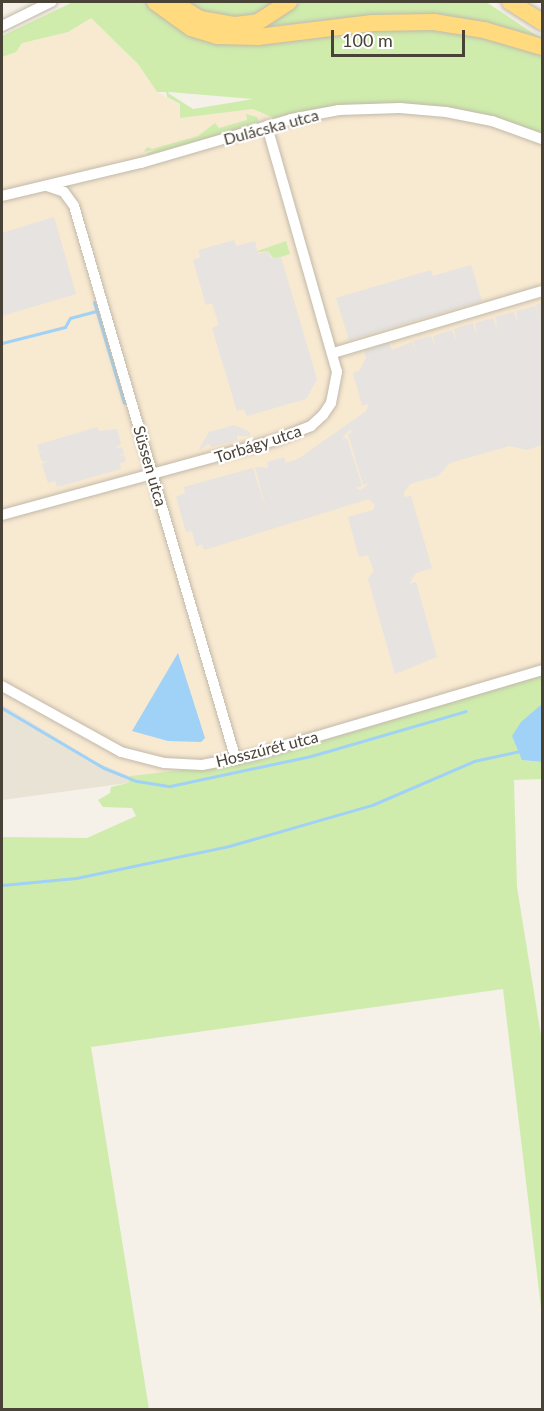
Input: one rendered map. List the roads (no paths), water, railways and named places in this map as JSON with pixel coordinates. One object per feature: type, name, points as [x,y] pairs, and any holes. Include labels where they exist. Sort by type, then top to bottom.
[{"type":"highway","points":[[155,2],[191,28],[226,37],[258,37],[372,23],[434,22],[494,32],[543,47]]},
{"type":"highway","points":[[173,2],[200,19],[235,26],[264,19],[289,2]]},
{"type":"highway","points":[[510,2],[543,22]]},
{"type":"street","points":[[2,26],[51,2]]},
{"type":"street","name":"Dulácska utca","points":[[2,196],[47,186],[267,126],[339,110],[400,108],[467,115],[543,139]]},
{"type":"street","name":"Torbágy utca","points":[[2,515],[152,476],[311,426],[331,403],[337,372],[333,353],[267,126]]},
{"type":"street","name":"Süssen utca","points":[[47,186],[64,192],[74,206],[236,760]]},
{"type":"street","points":[[333,353],[543,291]]},
{"type":"street","name":"Hosszúrét utca","points":[[2,686],[91,738],[131,756],[184,765],[236,760],[543,670]]},
{"type":"water","points":[[178,653],[205,738],[201,742],[168,741],[132,731]]},
{"type":"water","points":[[542,704],[542,762],[522,760],[512,736],[521,722]]},
{"type":"waterway","points":[[94,302],[124,403]]},
{"type":"waterway","points":[[2,343],[65,327],[70,318],[97,311]]},
{"type":"waterway","points":[[2,708],[104,768],[137,781],[170,786],[311,756],[466,711]]},
{"type":"waterway","points":[[2,885],[76,878],[229,846],[372,805],[474,761],[520,751]]}]
